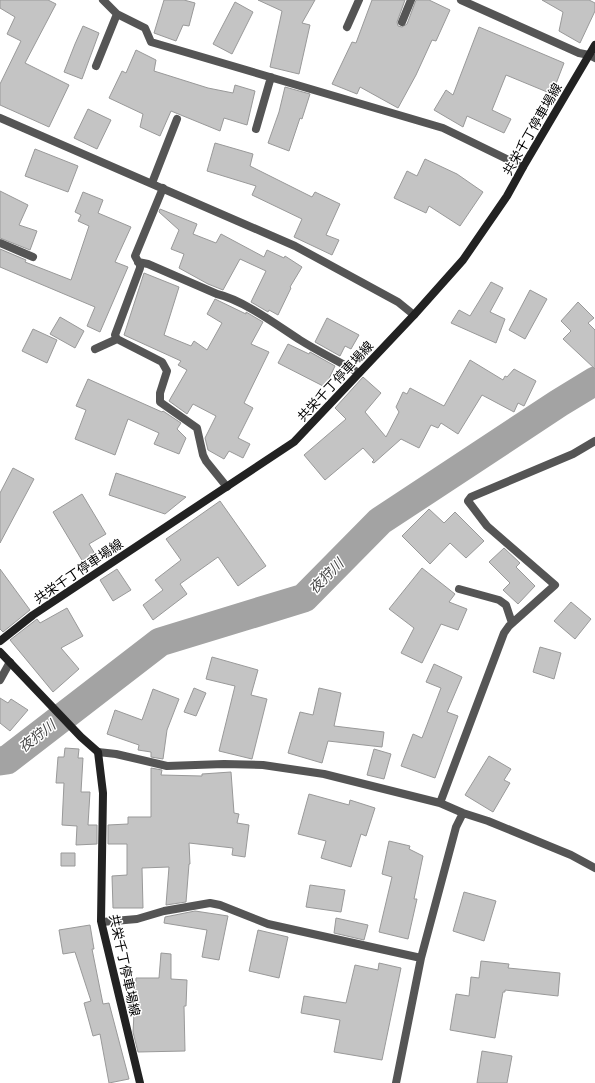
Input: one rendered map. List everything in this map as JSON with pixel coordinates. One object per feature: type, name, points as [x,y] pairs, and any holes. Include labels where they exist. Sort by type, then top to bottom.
[{"type":"main road","name":"共栄千丁停車場線","points":[[0,641],[33,615],[294,442],[414,315],[463,260],[507,196],[523,167],[592,57],[595,45]]},
{"type":"main road","points":[[0,652],[81,737],[98,752]]},
{"type":"main road","name":"共栄千丁停車場線","points":[[98,752],[103,794],[102,922],[140,1083]]},
{"type":"street","points":[[103,0],[117,14],[145,28],[151,42],[443,128],[523,167]]},
{"type":"street","points":[[347,27],[359,0]]},
{"type":"street","points":[[402,22],[411,0]]},
{"type":"street","points":[[461,0],[579,53],[592,57]]},
{"type":"street","points":[[96,66],[117,14]]},
{"type":"street","points":[[256,129],[271,77]]},
{"type":"street","points":[[0,118],[295,246],[398,302],[414,315]]},
{"type":"street","points":[[152,183],[177,119]]},
{"type":"street","points":[[117,339],[116,335],[140,268],[135,256],[163,188]]},
{"type":"street","points":[[0,243],[33,258]]},
{"type":"street","points":[[138,262],[148,264],[217,294],[229,297],[359,373]]},
{"type":"street","points":[[95,349],[117,339]]},
{"type":"street","points":[[117,339],[162,362],[167,370],[160,392],[160,402],[197,428],[203,455],[206,461],[227,486]]},
{"type":"street","points":[[440,803],[504,633],[512,623],[555,585],[487,526],[468,501],[471,497],[573,454],[595,441]]},
{"type":"street","points":[[459,589],[499,600],[506,605],[512,623]]},
{"type":"street","points":[[0,680],[10,662]]},
{"type":"street","points":[[98,752],[116,754],[167,766],[224,764],[271,766],[324,774],[440,803],[463,813],[488,821],[595,868]]},
{"type":"street","points":[[396,1083],[421,958],[456,827],[463,813]]},
{"type":"street","points":[[102,922],[137,920],[164,910],[210,903],[220,905],[268,924],[421,958]]},
{"type":"building","points":[[0,0],[48,0],[56,4],[25,63],[69,85],[49,127],[0,105],[0,84],[21,41],[7,34],[15,17],[0,8]]},
{"type":"building","points":[[164,0],[184,0],[195,3],[189,26],[183,25],[176,41],[154,33]]},
{"type":"building","points":[[258,0],[315,0],[302,23],[310,25],[299,74],[270,67],[282,11]]},
{"type":"building","points":[[372,0],[405,0],[397,22],[398,26],[402,27],[407,24],[416,0],[429,0],[450,10],[436,41],[432,40],[416,75],[398,108],[360,87],[357,94],[332,84],[352,42],[356,43]]},
{"type":"building","points":[[542,0],[589,0],[595,3],[595,11],[580,43],[559,31],[563,12]]},
{"type":"building","points":[[235,2],[253,12],[232,54],[213,44]]},
{"type":"building","points":[[83,26],[99,33],[82,79],[64,72]]},
{"type":"building","points":[[479,27],[564,63],[552,94],[506,75],[492,110],[511,119],[504,133],[467,116],[463,127],[434,110],[446,90],[453,95]]},
{"type":"building","points":[[136,50],[156,60],[154,71],[208,88],[233,93],[235,85],[255,91],[247,125],[224,118],[220,131],[171,111],[160,136],[140,127],[143,114],[109,98],[122,71],[126,73]]},
{"type":"building","points":[[285,87],[310,94],[289,151],[268,143],[279,112]]},
{"type":"building","points":[[88,109],[111,120],[97,149],[74,138]]},
{"type":"building","points":[[215,143],[253,154],[250,166],[312,197],[315,192],[340,204],[326,235],[339,240],[332,255],[294,237],[302,219],[252,195],[256,186],[207,171]]},
{"type":"building","points":[[35,149],[78,166],[68,192],[25,176]]},
{"type":"building","points":[[425,159],[457,174],[483,192],[460,226],[429,206],[426,213],[394,198],[407,171],[417,176]]},
{"type":"building","points":[[0,191],[28,205],[19,225],[37,231],[30,250],[0,238]]},
{"type":"building","points":[[83,192],[103,200],[98,213],[131,227],[115,262],[128,267],[100,332],[87,326],[95,307],[0,267],[0,249],[26,260],[25,262],[71,280],[89,226],[78,221],[81,215],[75,212]]},
{"type":"building","points":[[160,209],[197,224],[193,234],[216,243],[221,234],[264,257],[267,250],[284,258],[285,256],[302,267],[290,287],[291,288],[278,315],[269,310],[268,312],[251,302],[266,271],[240,259],[223,290],[208,284],[179,268],[184,254],[171,249],[179,230],[159,212]]},
{"type":"building","points":[[144,273],[179,287],[164,335],[191,346],[194,341],[207,350],[222,323],[207,314],[215,299],[246,314],[246,312],[263,322],[251,344],[269,352],[244,403],[253,408],[238,438],[250,444],[243,458],[229,451],[224,459],[208,450],[205,438],[216,416],[193,404],[187,414],[169,401],[187,370],[178,365],[181,361],[124,335]]},
{"type":"building","points":[[491,282],[503,288],[490,312],[505,319],[496,343],[451,323],[459,310],[470,316]]},
{"type":"building","points":[[530,290],[547,299],[525,339],[509,330]]},
{"type":"building","points":[[578,302],[594,318],[588,323],[595,330],[595,369],[563,339],[571,331],[561,321]]},
{"type":"building","points":[[60,317],[84,331],[75,348],[50,334]]},
{"type":"building","points":[[327,318],[359,335],[351,349],[345,346],[340,356],[315,342]]},
{"type":"building","points":[[33,329],[57,340],[47,363],[22,351]]},
{"type":"building","points":[[288,344],[309,354],[310,352],[335,366],[325,387],[278,363]]},
{"type":"building","points":[[470,360],[503,380],[505,376],[507,377],[514,369],[536,381],[524,406],[518,403],[514,412],[482,395],[458,434],[441,423],[438,428],[431,425],[419,448],[401,439],[374,463],[372,462],[374,460],[363,448],[325,480],[304,455],[346,419],[335,408],[363,377],[381,393],[365,412],[386,437],[399,412],[396,407],[403,392],[407,394],[410,388],[444,406]]},
{"type":"building","points":[[88,379],[162,412],[163,411],[181,423],[177,429],[186,438],[179,454],[154,444],[159,433],[128,419],[115,455],[75,439],[86,410],[76,406]]},
{"type":"building","points":[[13,468],[34,479],[0,543],[0,493]]},
{"type":"building","points":[[116,473],[186,497],[165,514],[109,495]]},
{"type":"building","points":[[82,494],[106,534],[89,544],[95,554],[83,562],[53,512]]},
{"type":"building","points":[[220,501],[266,566],[238,586],[218,557],[180,584],[187,594],[153,620],[143,605],[163,590],[155,580],[181,560],[166,539]]},
{"type":"building","points":[[429,509],[444,523],[455,512],[484,541],[466,558],[450,543],[430,564],[402,536]]},
{"type":"building","points":[[504,548],[520,563],[516,567],[535,586],[518,604],[503,590],[510,583],[489,562]]},
{"type":"building","points":[[422,568],[455,594],[449,602],[467,609],[458,630],[441,624],[422,663],[401,653],[414,628],[389,609]]},
{"type":"building","points":[[0,569],[30,610],[3,632],[0,629]]},
{"type":"building","points":[[117,569],[131,590],[113,601],[100,580]]},
{"type":"building","points":[[571,602],[591,619],[575,639],[554,621]]},
{"type":"building","points":[[67,608],[83,636],[61,648],[79,669],[53,692],[10,640],[37,619],[40,623]]},
{"type":"building","points":[[540,647],[561,653],[554,679],[533,672]]},
{"type":"building","points":[[212,657],[258,670],[251,695],[267,699],[252,759],[219,751],[235,686],[206,679]]},
{"type":"building","points":[[434,664],[462,677],[447,712],[458,716],[435,778],[401,766],[413,734],[422,738],[441,688],[426,682]]},
{"type":"building","points":[[194,688],[206,693],[196,716],[184,712]]},
{"type":"building","points":[[319,688],[341,693],[334,726],[384,732],[382,747],[328,741],[322,763],[288,753],[300,712],[313,715]]},
{"type":"building","points":[[153,689],[179,699],[167,730],[163,759],[151,757],[151,752],[138,750],[139,745],[107,734],[115,710],[142,720]]},
{"type":"building","points":[[0,698],[8,703],[11,699],[28,710],[10,731],[0,723]]},
{"type":"building","points":[[65,748],[79,749],[78,758],[83,758],[81,792],[90,792],[88,825],[97,825],[97,844],[76,845],[77,826],[62,825],[64,783],[56,783],[58,757],[64,757]]},
{"type":"building","points":[[374,749],[391,754],[384,779],[367,775]]},
{"type":"building","points":[[489,756],[511,769],[504,780],[510,783],[493,812],[465,795]]},
{"type":"building","points":[[151,768],[162,770],[161,775],[202,776],[202,774],[231,772],[234,813],[239,814],[237,823],[249,825],[245,857],[232,855],[233,848],[189,843],[190,864],[186,902],[166,905],[169,867],[142,868],[143,908],[113,908],[112,876],[127,875],[127,844],[108,844],[108,825],[128,824],[128,817],[151,817]]},
{"type":"building","points":[[309,794],[349,805],[350,800],[375,808],[366,836],[361,834],[351,867],[321,858],[326,841],[298,834]]},
{"type":"building","points":[[389,841],[410,846],[409,849],[423,856],[414,899],[417,899],[408,939],[379,932],[392,877],[382,874]]},
{"type":"building","points":[[61,853],[75,853],[75,866],[61,866]]},
{"type":"building","points":[[310,885],[345,890],[341,912],[306,907]]},
{"type":"building","points":[[464,892],[496,901],[484,941],[453,931]]},
{"type":"building","points":[[195,911],[228,916],[219,960],[202,957],[207,930],[164,923],[165,917]]},
{"type":"building","points":[[336,918],[368,925],[364,940],[334,933]]},
{"type":"building","points":[[90,925],[94,949],[92,949],[103,1004],[109,1003],[129,1079],[109,1083],[100,1034],[93,1036],[84,1003],[91,1001],[75,952],[63,954],[59,930]]},
{"type":"building","points":[[258,930],[288,937],[279,978],[249,971]]},
{"type":"building","points":[[161,953],[171,954],[171,979],[187,980],[186,1006],[184,1006],[185,1051],[138,1052],[133,1032],[136,978],[159,978]]},
{"type":"building","points":[[481,961],[509,964],[508,968],[560,973],[558,996],[505,990],[505,992],[503,992],[495,1038],[450,1030],[456,994],[469,996],[471,977],[479,978]]},
{"type":"building","points":[[379,963],[401,968],[382,1060],[334,1052],[340,1020],[301,1013],[304,996],[346,1003],[355,965],[378,970]]},
{"type":"building","points":[[482,1051],[512,1056],[507,1083],[477,1083]]},
{"type":"waterway","name":"夜狩川","points":[[0,761],[7,760],[160,642],[304,598],[380,521],[559,403],[595,381]]}]
